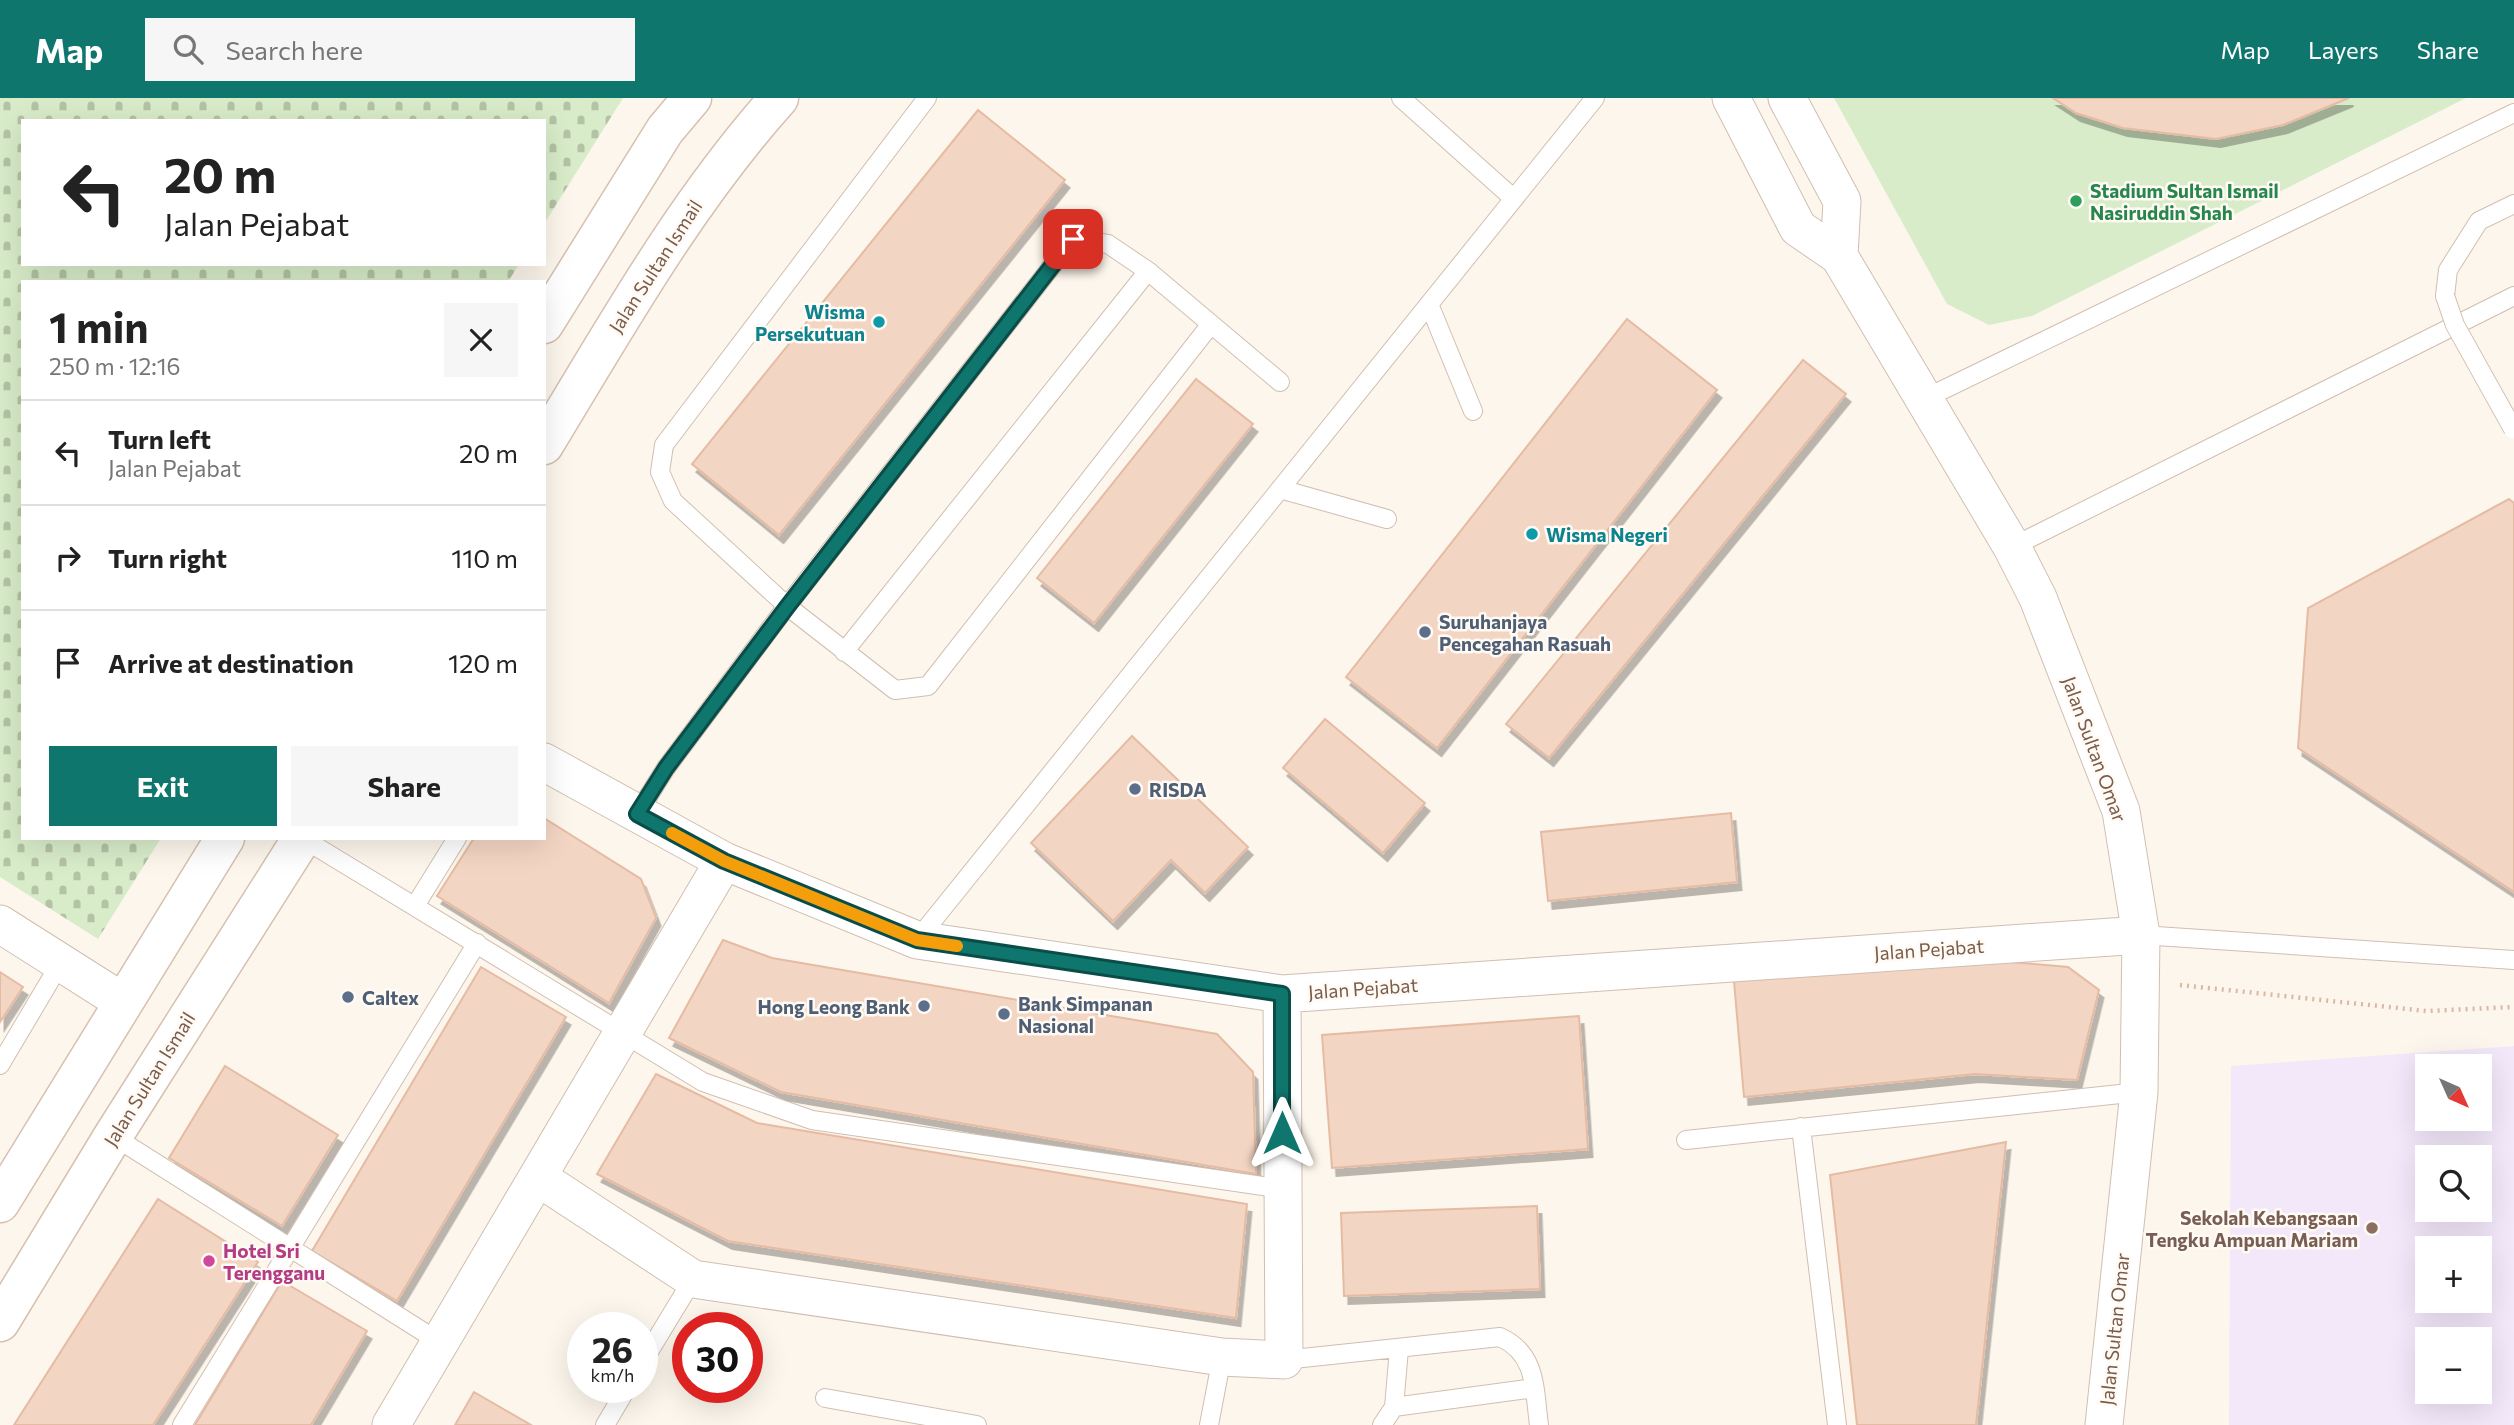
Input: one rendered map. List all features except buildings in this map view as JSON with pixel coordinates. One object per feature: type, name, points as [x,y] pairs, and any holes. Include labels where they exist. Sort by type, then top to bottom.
[{"type":"main road","points":[[546,321],[665,130],[692,98]]},
{"type":"main road","name":"Jalan Sultan Ismail","points":[[546,441],[669,238],[740,142],[779,98]]},
{"type":"main road","points":[[0,1203],[224,840]]},
{"type":"main road","name":"Jalan Sultan Ismail","points":[[0,1322],[113,1136],[301,840]]},
{"type":"street","name":"Jalan Sultan Omar","points":[[1731,98],[1798,228],[1839,256],[2012,547],[2038,598],[2121,811],[2141,935],[2138,1092],[2104,1425]]},
{"type":"street","points":[[1787,98],[1842,201],[1839,256]]},
{"type":"street","name":"Jalan Pejabat","points":[[546,763],[724,861],[917,940],[1282,994],[2141,935]]},
{"type":"street","points":[[391,1425],[724,861]]},
{"type":"street","points":[[0,924],[123,1002]]},
{"type":"street","points":[[539,1178],[693,1279],[1222,1357],[1284,1360],[1282,994]]},
{"type":"lane","points":[[927,98],[664,444],[660,472],[673,501],[787,607],[895,690],[928,686],[1211,324]]},
{"type":"lane","points":[[1401,98],[1513,198]]},
{"type":"lane","points":[[917,940],[1595,98]]},
{"type":"lane","points":[[1924,399],[2514,113]]},
{"type":"lane","points":[[2514,204],[2479,221],[2448,270],[2445,296],[2455,325],[2514,429]]},
{"type":"lane","points":[[637,814],[666,768],[787,607],[1073,239],[1108,244],[1148,271],[1280,382]]},
{"type":"lane","points":[[844,652],[1148,271]]},
{"type":"lane","points":[[2012,547],[2514,296]]},
{"type":"lane","points":[[1429,304],[1472,411]]},
{"type":"lane","points":[[1280,489],[1387,519]]},
{"type":"lane","points":[[305,840],[703,1082],[812,1120],[1283,1189]]},
{"type":"lane","points":[[415,906],[456,840]]},
{"type":"lane","points":[[2141,935],[2514,960]]},
{"type":"lane","points":[[183,1425],[477,943]]},
{"type":"lane","points":[[0,1065],[61,962]]},
{"type":"lane","points":[[1686,1140],[2138,1092]]},
{"type":"lane","points":[[1801,1127],[1837,1425]]},
{"type":"lane","points":[[113,1136],[441,1343]]},
{"type":"lane","points":[[658,1337],[693,1279]]},
{"type":"lane","points":[[1284,1360],[1500,1337],[1517,1345],[1529,1363],[1539,1425]]},
{"type":"lane","points":[[1382,1425],[1394,1406],[1399,1349]]},
{"type":"lane","points":[[1209,1425],[1222,1357]]},
{"type":"lane","points":[[1394,1406],[1534,1388]]},
{"type":"lane","points":[[825,1398],[977,1425]]},
{"type":"lane","points":[[604,1425],[618,1403]]},
{"type":"path","points":[[2140,981],[2426,1011],[2514,1007]]},
{"type":"shaded area","name":"Sekolah Kebangsaan Tengku Ampuan Mariam","points":[[2514,1046],[2514,1425],[2229,1425],[2231,1066]]},
{"type":"green space","points":[[0,98],[623,98],[546,221],[546,119],[21,119],[21,266],[518,266],[509,280],[21,280],[21,840],[160,840],[98,939],[0,877]]},
{"type":"green space","name":"Stadium Sultan Ismail Nasiruddin Shah","points":[[1834,98],[2466,98],[2032,316],[1989,325],[1947,304]]},
{"type":"slow traffic","points":[[672,833],[724,861],[917,940],[957,946]]},
{"type":"place","name":"Stadium Sultan Ismail Nasiruddin Shah","points":[[2076,201]]},
{"type":"place","name":"Wisma Persekutuan","points":[[879,322]]},
{"type":"place","name":"Wisma Negeri","points":[[1532,534]]},
{"type":"place","name":"Suruhanjaya Pencegahan Rasuah","points":[[1425,632]]},
{"type":"place","name":"RISDA","points":[[1135,789]]},
{"type":"place","name":"Caltex","points":[[348,997]]},
{"type":"place","name":"Hong Leong Bank","points":[[924,1006]]},
{"type":"place","name":"Bank Simpanan Nasional","points":[[1004,1014]]},
{"type":"place","name":"Sekolah Kebangsaan Tengku Ampuan Mariam","points":[[2372,1228]]},
{"type":"place","name":"Hotel Sri Terengganu","points":[[209,1261]]},
{"type":"route","points":[[1073,239],[787,607],[666,768],[637,814],[724,861],[917,940],[1282,994],[1282,1133]]}]
